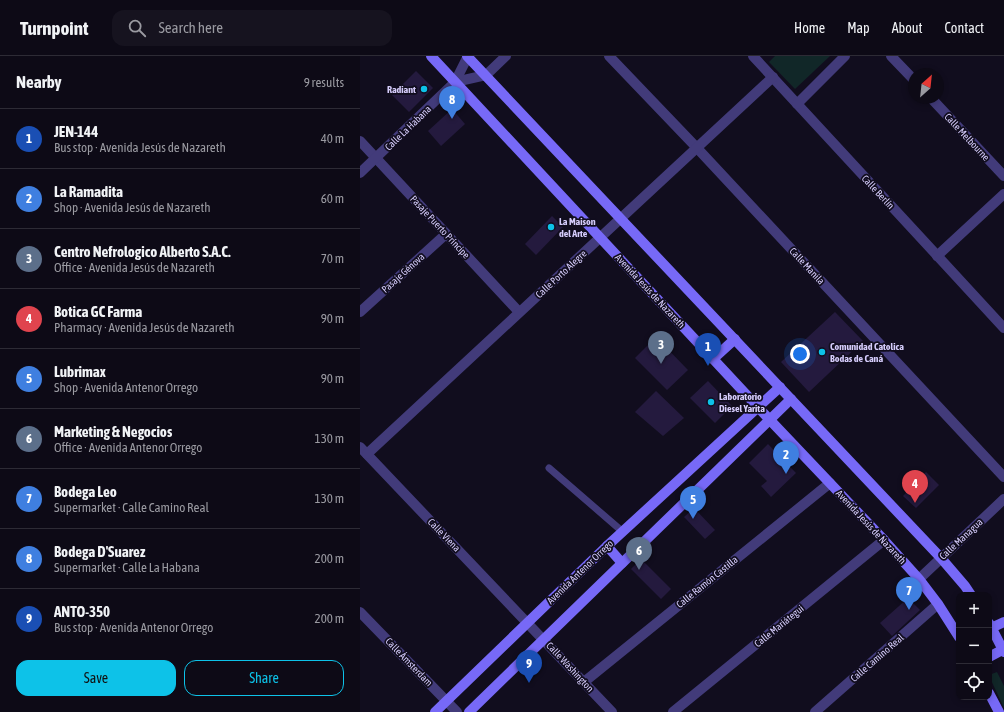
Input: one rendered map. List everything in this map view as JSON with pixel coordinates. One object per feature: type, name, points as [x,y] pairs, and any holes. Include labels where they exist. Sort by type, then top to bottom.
[{"type":"main road","name":"Avenida Jesús de Nazareth","points":[[431,56],[769,419],[884,540],[919,579],[938,604],[956,632]]},
{"type":"main road","points":[[468,56],[941,558],[969,592]]},
{"type":"main road","points":[[713,359],[735,340]]},
{"type":"main road","name":"Avenida Antenor Orrego","points":[[435,712],[607,546],[780,387]]},
{"type":"main road","points":[[469,712],[791,398]]},
{"type":"main road","points":[[607,546],[622,563]]},
{"type":"main road","points":[[992,626],[1004,622]]},
{"type":"main road","points":[[991,628],[1004,650],[992,656]]},
{"type":"main road","points":[[992,699],[999,712]]},
{"type":"street","name":"Calle La Habana","points":[[360,174],[455,82],[468,56]]},
{"type":"street","points":[[455,82],[486,75],[506,56]]},
{"type":"street","name":"Calle Manila","points":[[609,56],[1004,476]]},
{"type":"street","name":"Calle Berlín","points":[[753,56],[1004,328]]},
{"type":"street","points":[[797,104],[845,56]]},
{"type":"street","points":[[891,56],[908,74]]},
{"type":"street","name":"Calle Porto Alegre","points":[[364,450],[519,312],[773,77]]},
{"type":"street","name":"Calle Melbourne","points":[[937,104],[1004,176]]},
{"type":"street","name":"Pasaje Puerto Príncipe","points":[[360,141],[519,312]]},
{"type":"street","points":[[937,256],[1004,194]]},
{"type":"street","name":"Pasaje Génova","points":[[360,312],[446,234]]},
{"type":"street","name":"Calle Viena","points":[[364,450],[528,622]]},
{"type":"street","name":"Calle Ramón Castilla","points":[[584,682],[830,483]]},
{"type":"street","name":"Calle Managua","points":[[919,579],[1004,499]]},
{"type":"street","name":"Calle Mariátegui","points":[[673,712],[884,540]]},
{"type":"street","name":"Calle Camino Real","points":[[815,712],[938,604]]},
{"type":"street","name":"Calle Ámsterdam","points":[[361,616],[457,712]]},
{"type":"street","name":"Calle Washington","points":[[528,622],[612,712]]},
{"type":"lane","points":[[549,468],[623,532]]},
{"type":"green space","points":[[775,56],[830,56],[795,89],[769,62]]},
{"type":"green space","points":[[997,672],[1004,686],[1004,708],[992,682],[992,674]]},
{"type":"building","points":[[416,71],[433,88],[409,112],[392,95]]},
{"type":"building","points":[[452,109],[465,124],[441,146],[428,131]]},
{"type":"building","points":[[552,216],[563,227],[536,255],[525,244]]},
{"type":"building","name":"Comunidad Catolica Bodas de Caná","points":[[835,312],[863,341],[809,392],[781,362]]},
{"type":"building","points":[[656,337],[688,370],[667,390],[635,358]]},
{"type":"building","name":"Laboratorio Diesel Yarita","points":[[708,381],[732,406],[715,423],[690,398]]},
{"type":"building","points":[[656,391],[684,418],[663,436],[635,412]]},
{"type":"building","points":[[768,444],[796,473],[771,497],[761,486],[767,481],[749,463]]},
{"type":"building","points":[[926,472],[939,485],[916,508],[903,496]]},
{"type":"building","points":[[694,508],[715,530],[705,539],[684,517]]},
{"type":"building","points":[[641,559],[671,589],[661,599],[631,569]]},
{"type":"building","points":[[908,598],[920,610],[892,636],[880,623]]},
{"type":"place","name":"Radiant","points":[[424,89]]},
{"type":"place","name":"Bodega D'Suarez","points":[[452,119]]},
{"type":"place","name":"La Maison del Arte","points":[[551,227]]},
{"type":"place","name":"Comunidad Catolica Bodas de Caná","points":[[822,352]]},
{"type":"place","name":"Centro Nefrologico Alberto S.A.C.","points":[[661,364]]},
{"type":"place","name":"JEN-144","points":[[708,366]]},
{"type":"place","name":"Laboratorio Diesel Yarita","points":[[711,402]]},
{"type":"place","name":"La Ramadita","points":[[786,474]]},
{"type":"place","name":"Botica GC Farma","points":[[915,503]]},
{"type":"place","name":"Lubrimax","points":[[693,519]]},
{"type":"place","name":"Marketing & Negocios","points":[[639,570]]},
{"type":"place","name":"Bodega Leo","points":[[909,610]]},
{"type":"place","name":"ANTO-350","points":[[529,683]]}]
